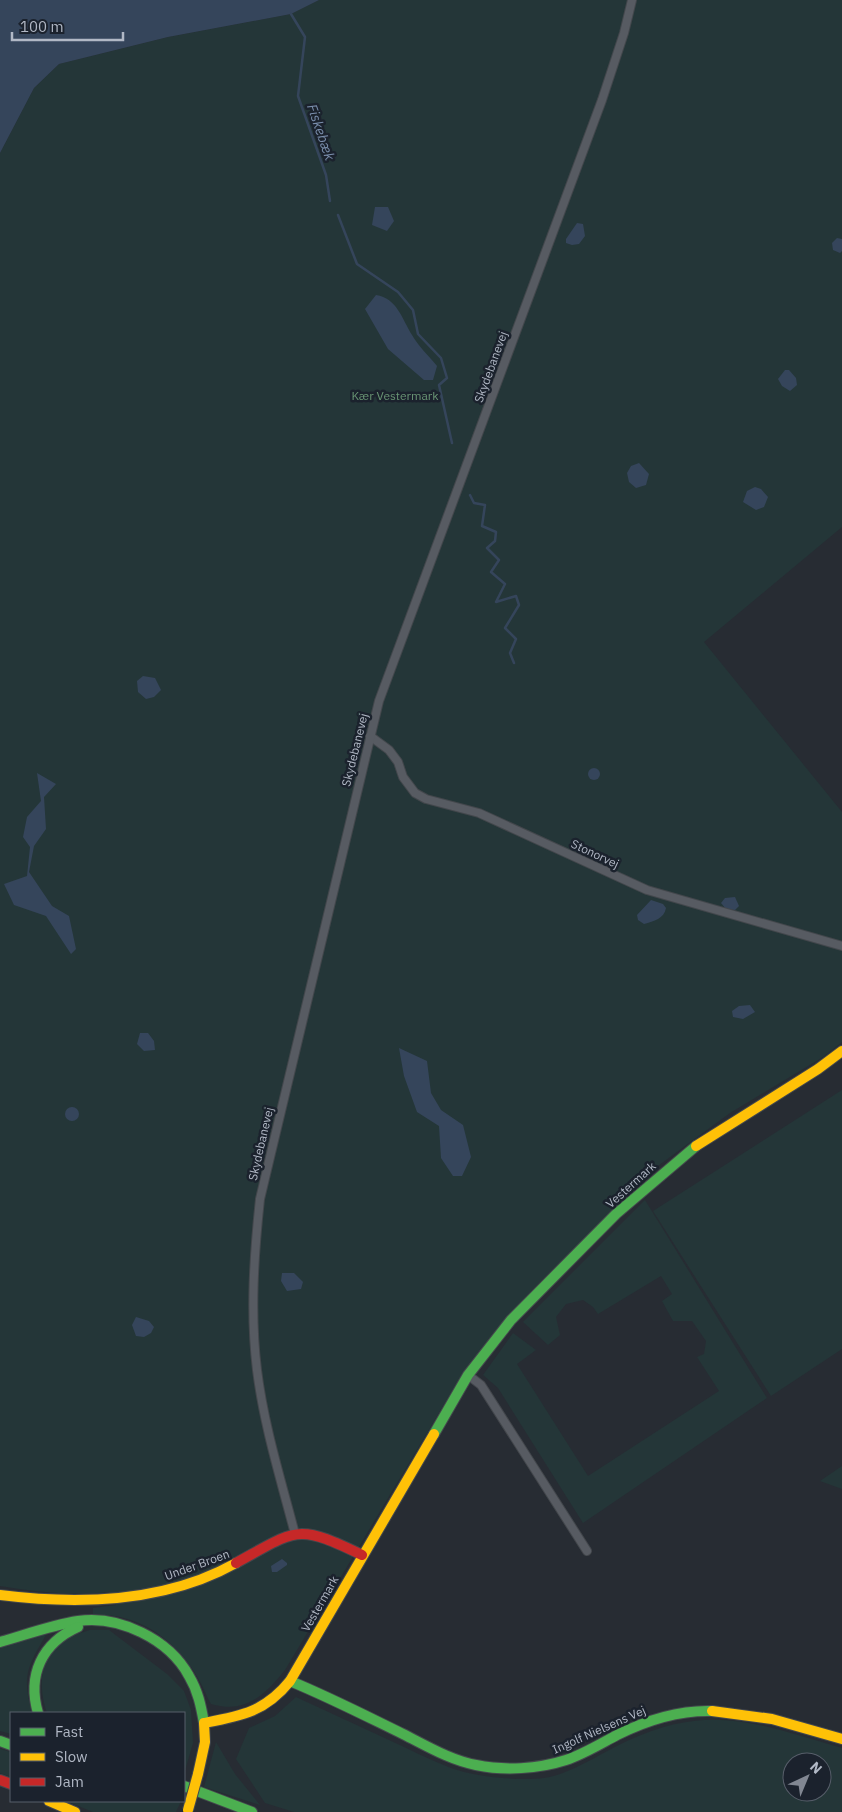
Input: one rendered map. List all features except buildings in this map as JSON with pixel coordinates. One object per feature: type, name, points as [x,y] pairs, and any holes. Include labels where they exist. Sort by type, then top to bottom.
[{"type":"main road","name":"Vestermark","points":[[204,1723],[250,1713],[269,1704],[290,1681],[468,1375],[511,1320],[616,1214],[657,1178],[715,1131],[818,1069],[842,1051]]},
{"type":"main road","points":[[295,1534],[311,1534],[323,1537],[362,1555]]},
{"type":"main road","name":"Under Broen","points":[[0,1595],[76,1602],[140,1596],[184,1585],[223,1570],[295,1534]]},
{"type":"main road","points":[[0,1642],[78,1621],[104,1622],[120,1625],[149,1637],[178,1659],[197,1693],[204,1723],[205,1742],[188,1811]]},
{"type":"main road","points":[[38,1712],[33,1696],[33,1682],[42,1655],[56,1639],[74,1628],[104,1622]]},
{"type":"main road","name":"Ingolf Nielsens Vej","points":[[290,1681],[448,1756],[485,1767],[529,1768],[552,1764],[578,1756],[653,1720],[695,1711],[732,1710],[761,1714],[842,1739]]},
{"type":"main road","points":[[185,1786],[252,1812]]},
{"type":"main road","points":[[185,1794],[245,1812]]},
{"type":"main road","points":[[51,1802],[75,1812]]},
{"type":"street","name":"Skydebanevej","points":[[295,1534],[270,1441],[257,1372],[254,1330],[255,1242],[260,1199],[379,700],[602,100],[626,27],[632,0]]},
{"type":"street","name":"Stonorvej","points":[[370,736],[389,750],[398,762],[403,777],[415,794],[479,813],[647,890],[842,946]]},
{"type":"street","points":[[468,1375],[481,1385],[586,1551]]},
{"type":"green space","name":"Kær Vestermark","points":[[319,0],[842,0],[842,527],[704,642],[842,812],[842,1042],[823,1057],[730,1113],[651,1171],[532,1290],[495,1331],[466,1368],[285,1670],[261,1695],[234,1707],[211,1704],[201,1683],[185,1659],[158,1633],[124,1618],[93,1614],[93,1608],[116,1605],[109,1592],[54,1593],[0,1586],[0,153],[34,88],[59,64],[168,37],[291,14]]},
{"type":"green space","points":[[842,1090],[842,1349],[771,1396],[653,1211]]},
{"type":"green space","points":[[645,1200],[767,1398],[583,1523],[498,1388],[483,1375],[513,1333],[536,1350],[517,1364],[588,1476],[719,1391],[697,1357],[704,1354],[706,1341],[692,1321],[673,1321],[662,1301],[672,1294],[661,1276],[598,1314],[593,1307],[583,1300],[566,1304],[556,1317],[560,1335],[548,1345],[523,1322]]},
{"type":"green space","points":[[842,1466],[842,1489],[820,1481]]},
{"type":"green space","points":[[90,1630],[109,1630],[167,1674],[184,1691],[191,1710],[193,1743],[185,1771],[185,1712],[47,1712],[42,1693],[45,1663],[56,1646],[70,1636]]},
{"type":"green space","points":[[47,1633],[28,1672],[27,1689],[32,1712],[10,1712],[10,1734],[0,1731],[0,1647]]},
{"type":"green space","points":[[296,1697],[451,1768],[484,1776],[522,1779],[554,1776],[627,1741],[657,1729],[684,1722],[734,1721],[785,1731],[842,1748],[842,1812],[294,1812],[265,1803],[236,1759],[249,1728],[275,1716]]},
{"type":"green space","points":[[216,1742],[235,1774],[260,1805],[204,1787]]},
{"type":"green space","points":[[0,1749],[10,1752],[10,1777],[0,1773]]},
{"type":"green space","points":[[68,1802],[181,1802],[176,1812],[93,1812]]},
{"type":"water","points":[[0,0],[319,0],[291,14],[168,37],[59,64],[34,88],[0,153]]},
{"type":"water","points":[[375,207],[388,207],[394,221],[387,231],[372,225]]},
{"type":"water","points":[[577,223],[583,224],[585,236],[579,244],[572,245],[566,243],[566,239]]},
{"type":"water","points":[[837,238],[842,239],[842,251],[840,253],[833,250],[832,243]]},
{"type":"water","points":[[376,295],[389,300],[394,305],[414,339],[437,366],[433,380],[424,380],[388,349],[365,309]]},
{"type":"water","points":[[785,370],[789,370],[796,378],[797,385],[790,391],[782,386],[778,379]]},
{"type":"water","points":[[639,463],[649,474],[646,485],[636,488],[629,482],[627,473],[631,466]]},
{"type":"water","points":[[755,487],[761,489],[768,497],[764,507],[756,510],[743,502],[747,491]]},
{"type":"water","points":[[143,676],[155,678],[161,690],[154,697],[146,699],[138,692],[137,681]]},
{"type":"water","points":[[592,768],[596,768],[600,774],[596,780],[592,780],[588,776],[588,772]]},
{"type":"water","points":[[37,773],[56,784],[44,797],[46,829],[34,846],[29,872],[52,906],[69,916],[76,949],[71,954],[46,916],[14,905],[4,884],[27,876],[30,847],[23,837],[27,817],[41,801]]},
{"type":"water","points":[[735,897],[739,906],[735,910],[726,909],[721,903],[725,898]]},
{"type":"water","points":[[651,900],[663,904],[666,908],[665,912],[655,921],[644,924],[638,920],[637,915]]},
{"type":"water","points":[[750,1005],[755,1012],[743,1019],[733,1017],[732,1011],[739,1006]]},
{"type":"water","points":[[140,1033],[148,1033],[154,1041],[155,1050],[144,1051],[137,1044]]},
{"type":"water","points":[[399,1048],[427,1061],[431,1093],[441,1110],[463,1125],[471,1157],[462,1176],[453,1176],[441,1158],[439,1126],[417,1112],[404,1076]]},
{"type":"water","points":[[72,1107],[77,1109],[79,1114],[77,1119],[72,1121],[67,1119],[65,1114],[67,1109]]},
{"type":"water","points":[[282,1273],[294,1273],[303,1282],[301,1289],[287,1291],[281,1281]]},
{"type":"water","points":[[136,1317],[149,1321],[154,1327],[151,1333],[144,1337],[136,1336],[132,1325]]},
{"type":"water","points":[[282,1559],[287,1565],[277,1572],[272,1572],[271,1566]]},
{"type":"waterway","name":"Fiskebæk","points":[[291,14],[305,37],[298,96],[326,175],[330,201]]},
{"type":"waterway","name":"Fiskebæk","points":[[338,215],[357,264],[398,292],[413,310],[418,334],[441,358],[447,378],[439,385],[452,443]]},
{"type":"waterway","name":"Fiskebæk","points":[[470,495],[474,503],[485,505],[482,526],[496,532],[495,541],[487,548],[499,560],[491,572],[505,584],[496,602],[516,596],[519,605],[505,628],[516,639],[510,653],[514,663]]},
{"type":"traffic: fast","points":[[434,1434],[468,1375],[511,1320],[616,1214],[696,1146]]},
{"type":"traffic: fast","points":[[0,1642],[78,1621],[94,1620],[126,1626],[156,1641],[180,1663],[195,1687],[204,1723]]},
{"type":"traffic: fast","points":[[38,1712],[35,1686],[36,1673],[40,1662],[55,1642],[78,1627]]},
{"type":"traffic: fast","points":[[290,1681],[319,1693],[448,1756],[466,1763],[498,1768],[521,1768],[555,1763],[579,1755],[628,1730],[663,1717],[687,1712],[712,1711]]},
{"type":"traffic: fast","points":[[0,1741],[10,1745]]},
{"type":"traffic: fast","points":[[185,1786],[252,1812]]},
{"type":"traffic: slow","points":[[696,1146],[818,1069],[842,1051]]},
{"type":"traffic: slow","points":[[198,1774],[205,1742],[204,1723],[252,1711],[271,1700],[290,1681],[434,1434]]},
{"type":"traffic: slow","points":[[0,1595],[60,1600],[121,1598],[180,1586],[209,1576],[236,1563]]},
{"type":"traffic: slow","points":[[712,1711],[772,1719],[842,1739]]},
{"type":"traffic: slow","points":[[188,1810],[198,1774]]},
{"type":"traffic: slow","points":[[51,1802],[75,1812]]},
{"type":"traffic: jam","points":[[236,1563],[273,1543],[298,1534],[323,1538],[362,1555]]},
{"type":"traffic: jam","points":[[0,1780],[10,1784]]}]
